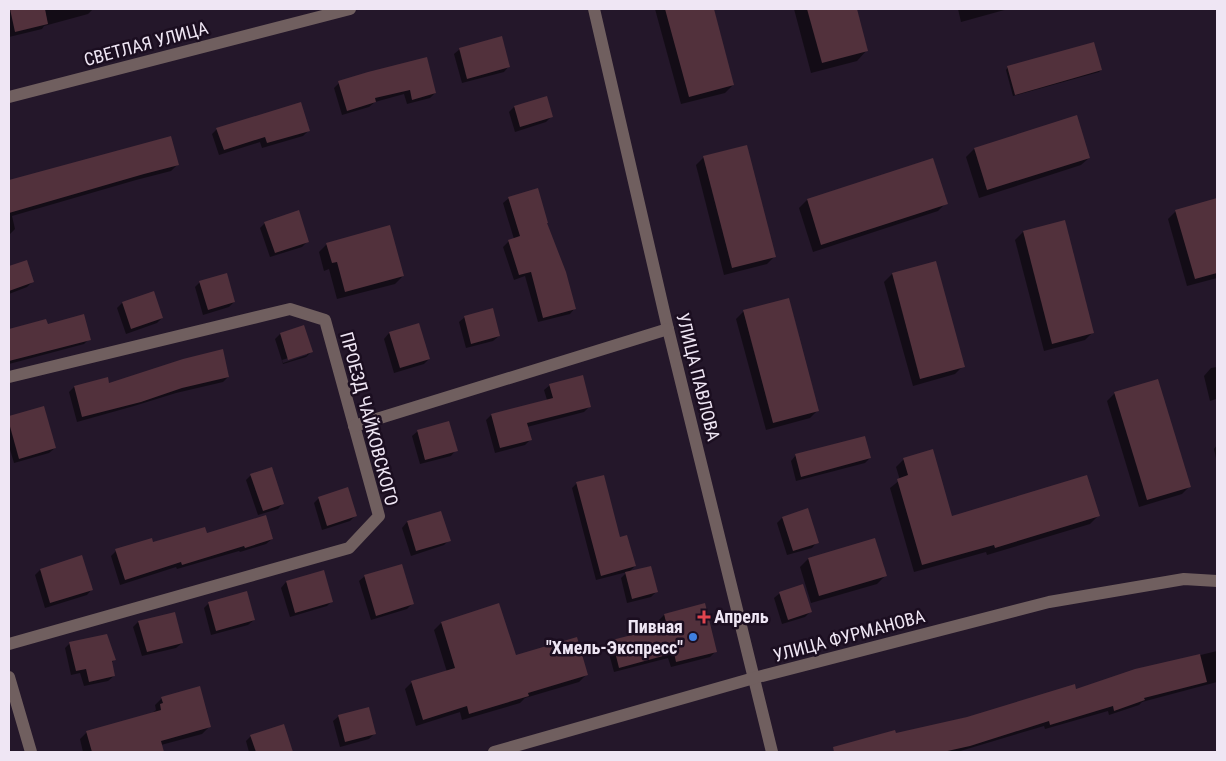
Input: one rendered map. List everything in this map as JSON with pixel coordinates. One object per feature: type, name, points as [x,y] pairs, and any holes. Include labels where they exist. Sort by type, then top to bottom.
[{"type":"street","name":"СВЕТЛАЯ УЛИЦА","points":[[9,97],[350,9]]},
{"type":"street","name":"УЛИЦА ПАВЛОВА","points":[[594,9],[668,329],[772,752]]},
{"type":"street","name":"ПРОЕЗД ЧАЙКОВСКОГО","points":[[9,377],[290,309],[325,320],[379,516],[349,548],[9,644]]},
{"type":"street","points":[[354,426],[668,329]]},
{"type":"street","name":"УЛИЦА ФУРМАНОВА","points":[[494,752],[754,678],[1049,602],[1184,579],[1217,581]]},
{"type":"street","points":[[9,676],[31,752]]},
{"type":"building","points":[[10,9],[45,9],[48,24],[15,32]]},
{"type":"building","points":[[665,9],[714,9],[734,85],[689,97]]},
{"type":"building","points":[[807,9],[857,9],[868,51],[822,63]]},
{"type":"building","points":[[502,36],[510,67],[467,79],[459,48]]},
{"type":"building","points":[[1094,42],[1102,70],[1015,95],[1007,66]]},
{"type":"building","points":[[427,57],[436,93],[412,100],[410,90],[375,98],[376,102],[347,111],[338,81]]},
{"type":"building","points":[[547,96],[553,117],[520,127],[514,106]]},
{"type":"building","points":[[301,102],[310,131],[267,143],[265,137],[224,150],[216,128]]},
{"type":"building","points":[[1077,115],[1090,158],[987,190],[974,148]]},
{"type":"building","points":[[171,136],[179,165],[9,213],[9,180]]},
{"type":"building","points":[[747,145],[776,257],[732,268],[703,156]]},
{"type":"building","points":[[933,158],[948,204],[821,245],[807,199]]},
{"type":"building","points":[[538,188],[547,223],[566,272],[576,309],[543,318],[531,272],[519,275],[508,240],[520,236],[508,197]]},
{"type":"building","points":[[1217,198],[1217,273],[1195,279],[1175,210]]},
{"type":"building","points":[[299,210],[309,242],[275,253],[264,222]]},
{"type":"building","points":[[1065,220],[1094,333],[1052,344],[1023,231]]},
{"type":"building","points":[[390,225],[404,276],[345,292],[337,262],[332,263],[326,243]]},
{"type":"building","points":[[27,260],[34,282],[9,291],[9,266]]},
{"type":"building","points":[[936,261],[965,367],[920,379],[892,273]]},
{"type":"building","points":[[227,273],[235,302],[208,310],[199,281]]},
{"type":"building","points":[[154,291],[163,318],[131,329],[122,302]]},
{"type":"building","points":[[789,298],[819,411],[773,423],[743,310]]},
{"type":"building","points":[[493,308],[500,336],[471,344],[464,316]]},
{"type":"building","points":[[84,314],[91,340],[9,361],[9,329],[46,319],[48,324]]},
{"type":"building","points":[[419,323],[430,359],[400,368],[389,332]]},
{"type":"building","points":[[304,325],[313,352],[288,360],[280,333]]},
{"type":"building","points":[[223,349],[229,377],[182,388],[141,402],[82,417],[74,386],[108,377],[109,383],[183,359]]},
{"type":"building","points":[[583,375],[591,407],[527,423],[532,440],[500,448],[491,414],[553,398],[549,384]]},
{"type":"building","points":[[1158,379],[1191,487],[1147,500],[1114,392]]},
{"type":"building","points":[[44,406],[56,448],[19,459],[9,423],[9,416]]},
{"type":"building","points":[[449,421],[458,451],[425,460],[417,430]]},
{"type":"building","points":[[865,436],[871,458],[801,477],[795,454]]},
{"type":"building","points":[[933,449],[952,516],[1087,475],[1100,516],[995,548],[994,545],[922,565],[897,479],[908,475],[903,458]]},
{"type":"building","points":[[272,467],[284,504],[263,511],[250,474]]},
{"type":"building","points":[[604,475],[620,537],[627,535],[636,566],[601,576],[576,482]]},
{"type":"building","points":[[348,487],[357,516],[327,526],[318,497]]},
{"type":"building","points":[[808,508],[819,543],[793,551],[782,517]]},
{"type":"building","points":[[441,511],[451,541],[416,551],[407,521]]},
{"type":"building","points":[[266,515],[273,539],[182,565],[181,562],[125,580],[115,549],[152,538],[153,542],[205,527],[207,533]]},
{"type":"building","points":[[875,538],[887,576],[819,596],[808,558]]},
{"type":"building","points":[[82,555],[93,590],[50,603],[40,569]]},
{"type":"building","points":[[402,564],[414,604],[376,616],[364,575]]},
{"type":"building","points":[[651,566],[658,592],[632,599],[625,572]]},
{"type":"building","points":[[324,570],[333,602],[295,613],[286,581]]},
{"type":"building","points":[[803,584],[812,612],[788,620],[779,592]]},
{"type":"building","points":[[247,591],[255,620],[216,631],[208,602]]},
{"type":"building","points":[[499,603],[516,655],[577,637],[588,675],[528,693],[529,696],[469,714],[467,706],[423,720],[411,681],[455,668],[441,622]]},
{"type":"building","points":[[705,603],[717,652],[676,662],[674,653],[619,668],[612,640],[667,626],[664,614]]},
{"type":"building","points":[[175,612],[183,643],[147,652],[138,621]]},
{"type":"building","points":[[107,634],[116,660],[112,661],[115,676],[89,682],[86,669],[76,671],[69,642]]},
{"type":"building","points":[[1200,654],[1207,682],[1144,698],[1145,700],[1114,711],[1113,706],[1050,725],[1049,721],[970,746],[943,752],[834,752],[833,747],[895,730],[896,733],[967,717],[1075,684],[1076,689],[1135,669]]},
{"type":"building","points":[[200,686],[211,727],[161,741],[164,752],[92,752],[86,731],[161,710],[160,704],[163,703],[161,697]]},
{"type":"building","points":[[369,707],[376,734],[345,742],[338,715]]},
{"type":"building","points":[[284,724],[293,752],[256,752],[250,735]]},
{"type":"place","name":"Апрель","points":[[704,617]]},
{"type":"place","name":"Пивная \"Хмель-Экспресс\"","points":[[693,637]]}]
